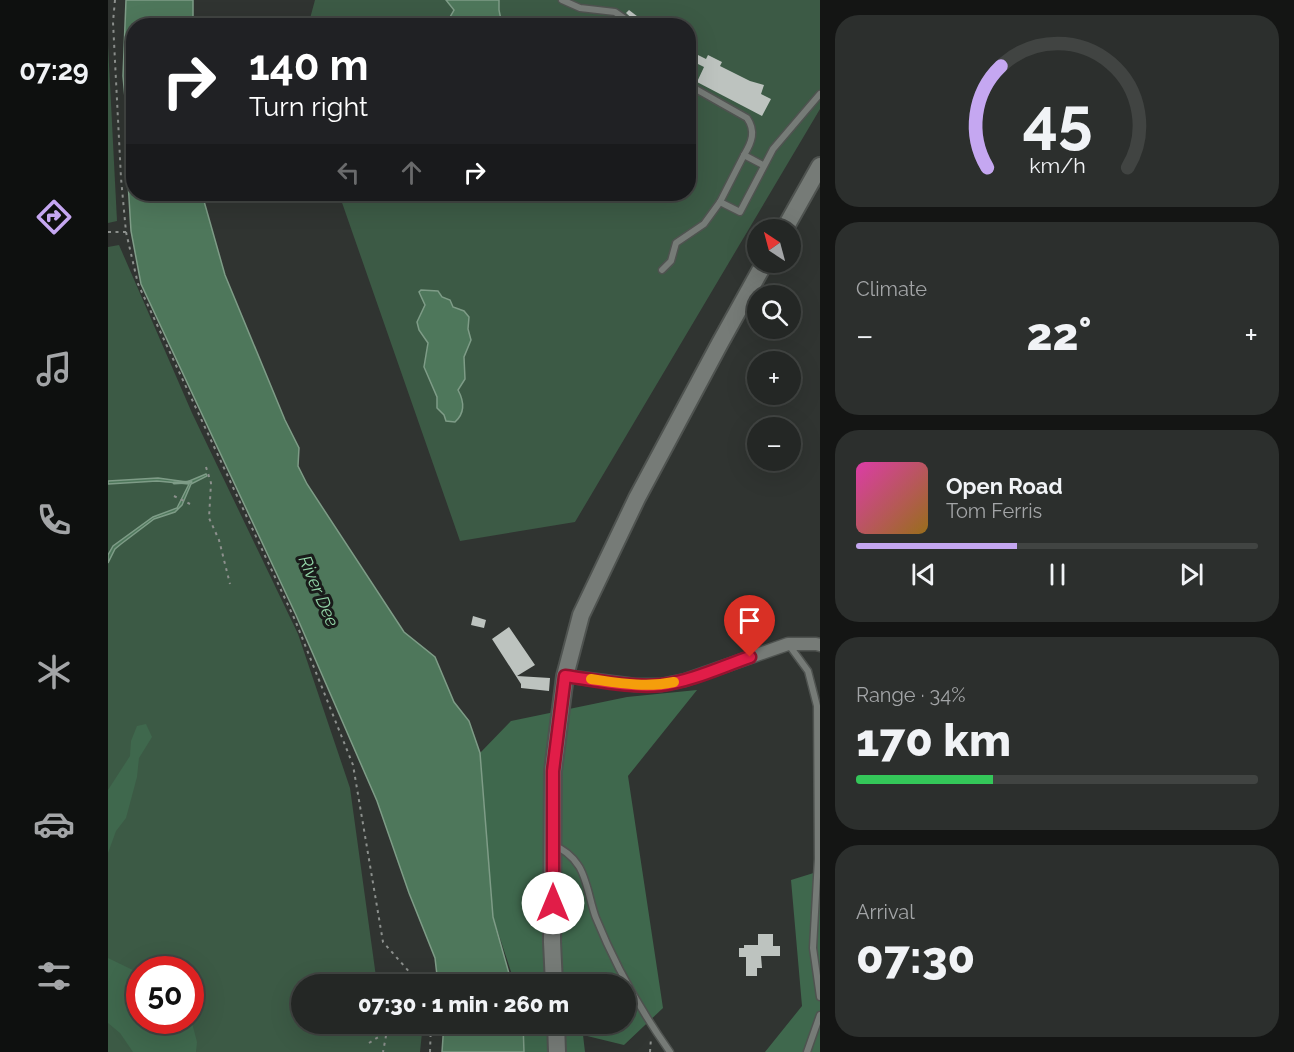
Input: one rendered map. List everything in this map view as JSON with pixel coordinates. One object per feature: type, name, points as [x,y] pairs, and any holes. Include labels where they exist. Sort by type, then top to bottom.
[{"type":"main road","points":[[790,219],[820,166]]},
{"type":"main road","points":[[554,974],[553,771],[565,676],[580,615],[637,498],[759,273]]},
{"type":"main road","points":[[556,1034],[557,1052]]},
{"type":"street","points":[[565,676],[634,685],[661,685],[685,680],[788,644],[820,645]]},
{"type":"lane","points":[[562,0],[579,8],[615,12],[623,18]]},
{"type":"lane","points":[[662,270],[671,261],[676,243],[704,224],[720,202],[752,138],[752,125],[747,118],[696,89]]},
{"type":"lane","points":[[720,202],[740,212],[764,165],[784,134],[820,94]]},
{"type":"lane","points":[[744,155],[764,165]]},
{"type":"lane","points":[[788,644],[807,671],[817,706],[818,859],[813,944],[820,996]]},
{"type":"lane","points":[[553,844],[563,849],[580,866],[595,916],[614,957],[652,1027],[670,1052]]},
{"type":"lane","points":[[813,944],[820,949]]},
{"type":"lane","points":[[807,1052],[820,1015]]},
{"type":"path","points":[[115,0],[113,22],[121,178],[126,232],[138,284],[295,620],[353,765],[383,942],[411,974]]},
{"type":"path","points":[[108,232],[126,232]]},
{"type":"path","points":[[206,467],[211,483],[209,519],[219,540],[230,584]]},
{"type":"path","points":[[174,496],[190,504]]},
{"type":"path","points":[[369,1043],[383,1034],[388,1026],[383,1052]]},
{"type":"path","points":[[430,1052],[431,1034]]},
{"type":"shaded area","points":[[315,0],[820,0],[820,109],[755,219],[747,219],[747,232],[575,522],[460,541],[341,201],[696,201],[696,18],[310,18]]},
{"type":"shaded area","points":[[108,45],[117,221],[108,223]]},
{"type":"shaded area","points":[[119,245],[192,413],[298,634],[350,788],[376,974],[291,974],[291,1034],[422,1034],[420,1052],[108,1052],[108,247]]},
{"type":"shaded area","points":[[697,690],[628,776],[663,1008],[636,1034],[636,974],[512,974],[493,917],[480,753],[511,721],[627,697]]},
{"type":"shaded area","points":[[146,724],[152,737],[139,758],[137,777],[126,818],[116,831],[108,853],[108,790],[130,756],[131,741],[137,726]]},
{"type":"shaded area","points":[[820,871],[820,1052],[765,1052],[802,1006],[791,880]]},
{"type":"shaded area","points":[[108,958],[126,967],[126,1034],[195,1034],[196,1052],[133,1052],[120,1033],[108,1023]]},
{"type":"shaded area","points":[[521,1034],[636,1034],[624,1045],[583,1035],[585,1052],[520,1052]]},
{"type":"water","points":[[126,0],[193,0],[193,18],[126,18],[126,109],[123,76]]},
{"type":"water","points":[[446,0],[499,0],[501,18],[448,18],[454,10]]},
{"type":"water","name":"River Dee","points":[[129,201],[204,201],[225,275],[285,420],[299,448],[298,466],[307,484],[404,632],[435,657],[454,702],[469,721],[480,753],[493,917],[509,974],[437,974],[435,958],[409,893],[377,801],[296,615],[141,284],[131,231]]},
{"type":"water","points":[[421,290],[438,291],[442,297],[450,300],[453,307],[464,311],[469,317],[468,329],[471,340],[464,357],[465,379],[458,390],[461,398],[461,415],[455,422],[446,421],[437,408],[437,397],[424,367],[428,343],[419,330],[417,322],[425,305],[419,292]]},
{"type":"water","points":[[206,474],[207,476],[191,484],[182,505],[175,512],[154,519],[121,544],[115,549],[108,563],[108,555],[113,546],[153,517],[177,508],[189,484],[157,481],[108,484],[108,481],[158,478],[187,482]]},
{"type":"water","points":[[443,1034],[523,1034],[524,1052],[442,1052]]},
{"type":"building","points":[[629,10],[640,18],[631,18],[626,13]]},
{"type":"building","points":[[696,54],[706,59],[708,55],[722,62],[720,66],[750,81],[764,85],[761,94],[771,99],[762,116],[697,82],[704,67],[696,63]]},
{"type":"building","points":[[473,616],[486,620],[484,628],[471,625]]},
{"type":"building","points":[[509,627],[535,665],[517,676],[550,678],[549,691],[521,688],[521,684],[492,639]]},
{"type":"building","points":[[758,934],[773,934],[773,946],[780,946],[780,956],[761,956],[762,968],[757,968],[757,976],[746,976],[746,957],[739,957],[739,948],[744,948],[744,945],[758,945]]},
{"type":"waterway","points":[[174,483],[191,482]]},
{"type":"slow traffic","points":[[591,679],[634,685],[661,685],[674,682]]},
{"type":"route","points":[[553,903],[553,771],[565,676],[634,685],[661,685],[685,680],[750,657]]}]
